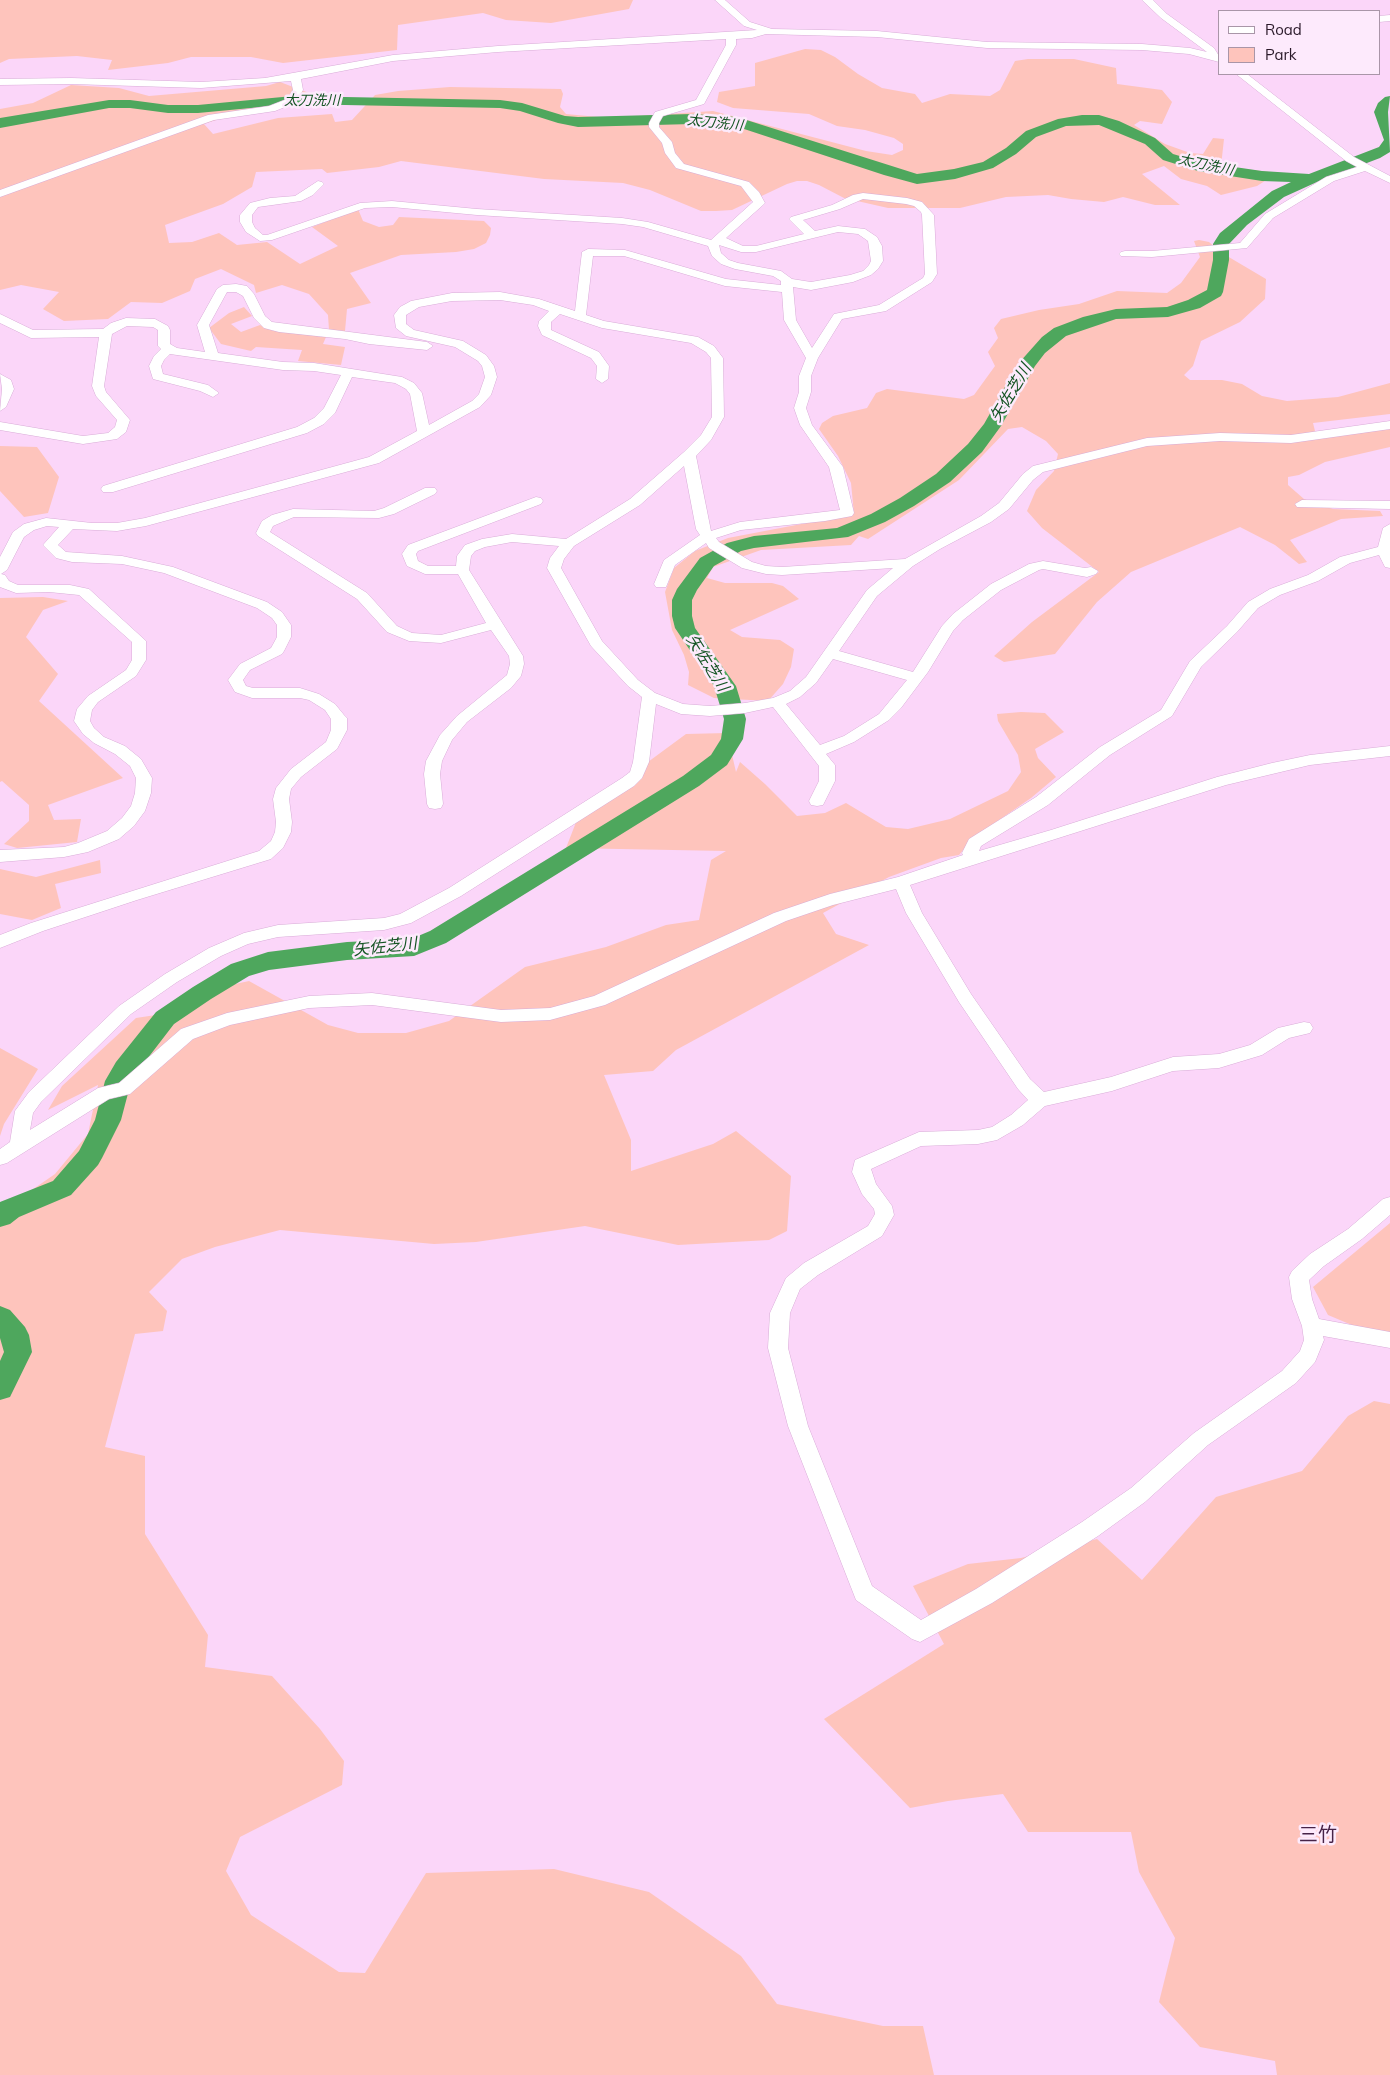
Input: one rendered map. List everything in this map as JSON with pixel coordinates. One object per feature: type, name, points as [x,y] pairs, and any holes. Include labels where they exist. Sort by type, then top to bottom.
[{"type":"street","points":[[720,0],[747,24],[765,31],[877,34],[987,45],[1142,47],[1190,51],[1217,58]]},
{"type":"street","points":[[1148,0],[1164,16],[1210,50],[1217,58]]},
{"type":"street","points":[[0,82],[71,81],[201,85],[295,77],[372,61],[454,52],[731,37],[752,35],[765,31]]},
{"type":"street","points":[[731,37],[731,45],[700,102],[668,111],[656,119],[654,127],[668,142],[670,153],[680,166],[737,180],[745,184],[756,196],[759,203],[758,206],[738,221],[716,242],[716,254],[725,262],[735,266],[777,273],[788,290],[790,320],[812,358]]},
{"type":"street","points":[[1242,75],[1350,159],[1390,180]]},
{"type":"street","points":[[0,194],[212,117],[271,109],[292,101],[298,90],[295,77]]},
{"type":"street","points":[[1125,254],[1243,246],[1269,216],[1330,179],[1363,167]]},
{"type":"street","points":[[318,184],[309,193],[297,199],[270,201],[254,205],[246,215],[246,222],[250,230],[260,238],[268,238],[292,228],[364,205],[392,204],[477,212],[622,221],[644,224],[741,249],[756,249],[838,229],[861,231],[873,239],[877,256],[874,267],[867,273],[853,278],[788,290],[706,278],[625,253],[588,252],[580,317]]},
{"type":"street","points":[[661,584],[669,563],[740,526],[825,517],[847,512],[836,467],[806,426],[800,408],[806,392],[805,376],[812,358],[838,318],[846,314],[882,308],[928,280],[931,269],[928,215],[918,204],[863,196],[795,219],[812,235]]},
{"type":"street","points":[[207,288],[243,289],[248,294],[260,318],[268,325],[279,328],[345,335],[369,340],[469,350]]},
{"type":"street","points":[[212,357],[203,325],[224,289]]},
{"type":"street","points":[[0,570],[18,535],[29,527],[46,522],[69,525],[117,526],[146,522],[374,460],[476,404],[485,395],[491,377],[488,366],[482,358],[446,340],[410,333],[400,325],[400,315],[404,310],[415,304],[445,298],[500,296],[534,302],[624,329],[694,340],[710,349],[717,358],[718,417],[706,437],[635,502],[569,543],[557,558],[554,568],[596,643],[633,683],[650,696],[681,708],[710,711],[746,708],[777,702],[795,694],[811,680],[872,593],[908,563],[935,546],[986,519],[1004,506],[1038,468],[1147,442],[1220,437],[1291,439],[1390,425]]},
{"type":"street","points":[[557,310],[545,321],[546,332],[595,355],[603,366],[602,379]]},
{"type":"street","points":[[0,318],[31,334],[106,332],[126,322],[142,321],[155,323],[162,326],[164,330],[164,346],[168,349],[212,357],[283,366],[314,367],[398,380],[410,386],[416,393],[424,433]]},
{"type":"street","points":[[0,426],[83,440],[95,440],[112,436],[121,429],[124,420],[100,393],[98,386],[106,332]]},
{"type":"street","points":[[168,349],[158,359],[155,366],[157,376],[204,388],[213,393]]},
{"type":"street","points":[[108,489],[302,430],[319,421],[330,410],[348,373]]},
{"type":"street","points":[[0,378],[7,383],[8,389],[0,408]]},
{"type":"street","points":[[689,454],[703,529],[710,540],[732,558],[747,566],[766,570],[908,563]]},
{"type":"street","points":[[430,490],[389,511],[374,515],[293,513],[277,518],[267,524],[264,533],[362,596],[392,629],[409,637],[441,639],[495,625]]},
{"type":"street","points":[[462,570],[425,570],[412,563],[409,554],[413,548],[536,501]]},
{"type":"street","points":[[1302,504],[1390,505]]},
{"type":"street","points":[[0,942],[37,927],[131,896],[265,855],[277,844],[283,832],[284,822],[281,798],[284,788],[296,773],[332,745],[339,730],[339,718],[330,707],[314,697],[300,693],[252,692],[240,689],[234,680],[245,667],[277,651],[284,637],[284,625],[277,615],[262,605],[168,570],[122,560],[72,558],[61,555],[50,545],[69,525]]},
{"type":"street","points":[[972,858],[970,853],[975,843],[1042,801],[1105,751],[1167,713],[1195,664],[1232,629],[1253,605],[1275,592],[1313,578],[1345,560],[1387,557],[1390,528]]},
{"type":"street","points":[[435,804],[432,774],[434,761],[445,738],[462,718],[506,685],[514,676],[517,664],[516,656],[462,570],[464,556],[470,548],[482,543],[512,538],[569,543]]},
{"type":"street","points":[[817,752],[849,739],[884,717],[896,705],[916,678],[947,629],[958,617],[996,587],[1034,567],[1043,565],[1087,573],[1092,571]]},
{"type":"street","points":[[0,578],[4,584],[16,590],[49,588],[84,592],[139,641],[139,660],[131,673],[93,699],[85,709],[82,721],[88,731],[99,740],[120,750],[136,763],[144,778],[143,793],[139,807],[128,822],[113,835],[82,848],[64,852],[0,856]]},
{"type":"street","points":[[829,653],[916,678]]},
{"type":"street","points":[[19,1146],[24,1111],[35,1097],[125,1010],[216,952],[244,939],[278,930],[303,927],[384,924],[405,919],[455,892],[628,782],[637,774],[641,762],[650,696]]},
{"type":"street","points":[[777,702],[801,735],[827,765],[827,781],[818,801]]},
{"type":"street","points":[[0,1158],[104,1093],[124,1089],[187,1034],[227,1019],[309,1002],[372,999],[501,1016],[550,1014],[599,1001],[780,917],[830,900],[901,882],[972,858],[1057,834],[1213,784],[1272,768],[1310,760],[1390,751]]},
{"type":"street","points":[[901,882],[914,913],[965,998],[1024,1084],[1040,1100]]},
{"type":"street","points":[[1304,1028],[1284,1033],[1256,1050],[1219,1061],[1173,1064],[1112,1084],[1040,1100],[997,1133],[978,1138],[919,1139],[862,1165],[860,1172],[869,1189],[883,1206],[885,1215],[875,1232],[799,1278],[793,1284],[780,1313],[778,1348],[798,1426],[864,1593],[920,1632],[984,1596],[1090,1530],[1138,1496],[1201,1439],[1289,1377],[1308,1356],[1314,1340],[1312,1326],[1302,1299],[1299,1276],[1317,1260],[1355,1234],[1390,1204]]},
{"type":"street","points":[[1312,1326],[1390,1340]]},
{"type":"green space","points":[[0,0],[633,0],[629,9],[551,23],[506,20],[483,13],[398,25],[397,50],[283,63],[251,57],[191,57],[168,63],[108,70],[112,60],[77,56],[9,59],[0,63]]},
{"type":"green space","points":[[805,49],[821,50],[882,88],[915,94],[922,103],[950,94],[990,96],[1000,90],[1015,61],[1028,59],[1074,59],[1116,68],[1117,84],[1162,90],[1172,102],[1162,124],[1140,121],[1134,125],[1165,144],[1190,153],[1203,154],[1213,138],[1224,139],[1221,166],[1277,173],[1257,186],[1221,195],[1207,186],[1181,179],[1164,166],[1142,174],[1180,205],[1155,205],[1123,197],[1104,202],[1048,195],[1006,197],[960,208],[888,208],[844,198],[819,185],[807,181],[797,181],[732,210],[701,211],[650,190],[623,183],[544,179],[401,161],[379,167],[327,173],[322,169],[256,172],[252,187],[223,204],[165,225],[169,243],[192,242],[219,233],[237,245],[267,242],[300,264],[338,246],[312,227],[358,209],[363,221],[379,227],[393,225],[399,217],[484,221],[491,228],[490,235],[486,243],[474,249],[456,252],[401,255],[350,273],[371,303],[347,309],[345,331],[329,330],[328,315],[309,294],[282,285],[256,293],[254,285],[221,269],[195,279],[190,291],[162,303],[131,302],[108,319],[64,321],[43,309],[59,292],[21,285],[0,290],[0,109],[33,103],[71,85],[119,88],[149,96],[266,86],[280,82],[309,93],[303,103],[254,110],[204,124],[213,134],[278,118],[332,114],[335,122],[352,120],[375,95],[398,91],[450,87],[561,89],[563,94],[560,107],[566,114],[609,118],[713,111],[866,151],[892,155],[903,150],[903,144],[894,138],[865,130],[837,126],[809,114],[733,108],[717,102],[719,92],[755,86],[755,63]]},
{"type":"green space","points":[[1194,241],[1209,242],[1222,253],[1266,279],[1265,299],[1240,322],[1201,341],[1193,366],[1184,375],[1190,380],[1222,380],[1242,384],[1262,396],[1287,401],[1338,397],[1390,383],[1390,414],[1313,423],[1315,431],[1325,437],[1390,429],[1390,447],[1325,462],[1299,475],[1288,477],[1288,485],[1304,499],[1333,509],[1380,511],[1383,516],[1341,519],[1290,540],[1307,562],[1299,564],[1275,545],[1240,527],[1131,572],[1097,602],[1055,654],[1004,662],[994,656],[1032,622],[1099,572],[1042,528],[1027,511],[1036,490],[1054,471],[1058,454],[1046,441],[1022,427],[1008,429],[959,480],[868,539],[859,536],[851,545],[761,550],[713,567],[707,578],[725,583],[772,583],[783,586],[799,599],[730,630],[742,637],[780,640],[794,649],[791,667],[783,684],[768,701],[714,698],[688,685],[689,672],[684,655],[672,630],[665,592],[674,568],[695,551],[728,538],[854,514],[851,483],[838,456],[819,429],[822,423],[833,416],[867,408],[876,393],[887,389],[964,399],[974,395],[995,366],[988,352],[998,338],[994,328],[1001,319],[1039,310],[1079,304],[1117,291],[1167,293],[1181,283],[1200,257]]},
{"type":"green space","points":[[244,307],[252,316],[231,324],[241,332],[260,325],[271,330],[326,337],[323,344],[345,347],[341,365],[298,361],[302,350],[256,347],[251,351],[221,344],[209,328],[229,313]]},
{"type":"green space","points":[[0,446],[37,447],[59,477],[48,513],[24,517],[0,491]]},
{"type":"green space","points":[[43,597],[68,601],[43,610],[26,637],[58,674],[39,701],[123,778],[48,805],[54,820],[81,819],[77,842],[17,848],[4,844],[29,821],[29,805],[2,781],[0,782],[0,598]]},
{"type":"green space","points":[[1045,713],[1064,732],[1035,749],[1038,758],[1056,777],[1031,798],[973,838],[959,855],[941,858],[889,877],[823,913],[836,934],[869,945],[676,1050],[653,1071],[604,1075],[631,1140],[631,1171],[713,1144],[736,1131],[791,1176],[787,1231],[769,1240],[678,1245],[585,1226],[476,1242],[434,1244],[280,1230],[215,1247],[182,1259],[149,1292],[167,1311],[163,1331],[135,1334],[105,1447],[145,1456],[145,1534],[208,1635],[205,1667],[272,1676],[320,1729],[344,1761],[342,1785],[240,1837],[226,1871],[251,1915],[339,1972],[365,1973],[426,1873],[554,1869],[649,1892],[741,1956],[777,2004],[883,2026],[923,2026],[934,2075],[0,2075],[0,1212],[55,1174],[88,1134],[98,1085],[48,1110],[62,1086],[136,1018],[182,1011],[226,986],[249,981],[328,1025],[358,1033],[406,1033],[449,1021],[525,967],[606,947],[666,925],[699,920],[711,860],[726,851],[566,848],[580,812],[686,734],[727,733],[736,772],[740,762],[797,816],[825,813],[846,803],[886,827],[908,829],[950,819],[1008,791],[1021,772],[1018,755],[998,721],[997,714]]},
{"type":"green space","points":[[100,860],[101,873],[55,884],[61,908],[32,920],[0,914],[0,869],[36,877]]},
{"type":"green space","points":[[0,1048],[38,1069],[4,1124],[0,1136]]},
{"type":"green space","points":[[1390,1223],[1390,1341],[1328,1315],[1313,1287]]},
{"type":"green space","points":[[1374,1401],[1390,1404],[1390,2075],[1277,2075],[1275,2061],[1200,2047],[1159,2002],[1175,1938],[1139,1872],[1131,1832],[1028,1832],[1003,1794],[910,1808],[824,1719],[944,1644],[913,1586],[968,1564],[1021,1558],[1097,1539],[1142,1580],[1216,1497],[1302,1471],[1348,1416]]},
{"type":"waterway","name":"太刀洗川","points":[[0,123],[109,104],[130,104],[168,109],[198,109],[293,100],[500,104],[522,107],[563,120],[578,122],[692,119],[737,122],[917,179],[955,174],[988,165],[1011,151],[1031,134],[1063,122],[1099,120],[1114,124],[1150,141],[1168,157],[1198,166],[1262,176],[1311,179]]},
{"type":"waterway","name":"太刀洗川","points":[[1390,100],[1383,106],[1381,112],[1390,138]]},
{"type":"waterway","name":"太刀洗川","points":[[1311,179],[1375,155],[1384,150],[1390,142]]},
{"type":"waterway","name":"矢佐芝川","points":[[0,1216],[10,1209],[62,1188],[89,1158],[108,1120],[118,1081],[125,1069],[165,1018],[202,993],[240,970],[268,961],[347,951],[414,947],[438,937],[691,781],[719,760],[732,739],[735,719],[725,686],[685,628],[682,616],[682,600],[687,589],[707,562],[734,547],[754,542],[841,533],[878,518],[907,502],[943,478],[975,448],[992,426],[1027,364],[1048,341],[1060,332],[1089,321],[1116,314],[1168,312],[1194,304],[1215,292],[1221,260],[1221,244],[1226,236],[1278,194],[1311,179]]},
{"type":"waterway","name":"矢佐芝川","points":[[0,1318],[15,1335],[18,1352],[0,1388]]},
{"type":"district","name":"三竹","points":[[1318,1835]]}]
